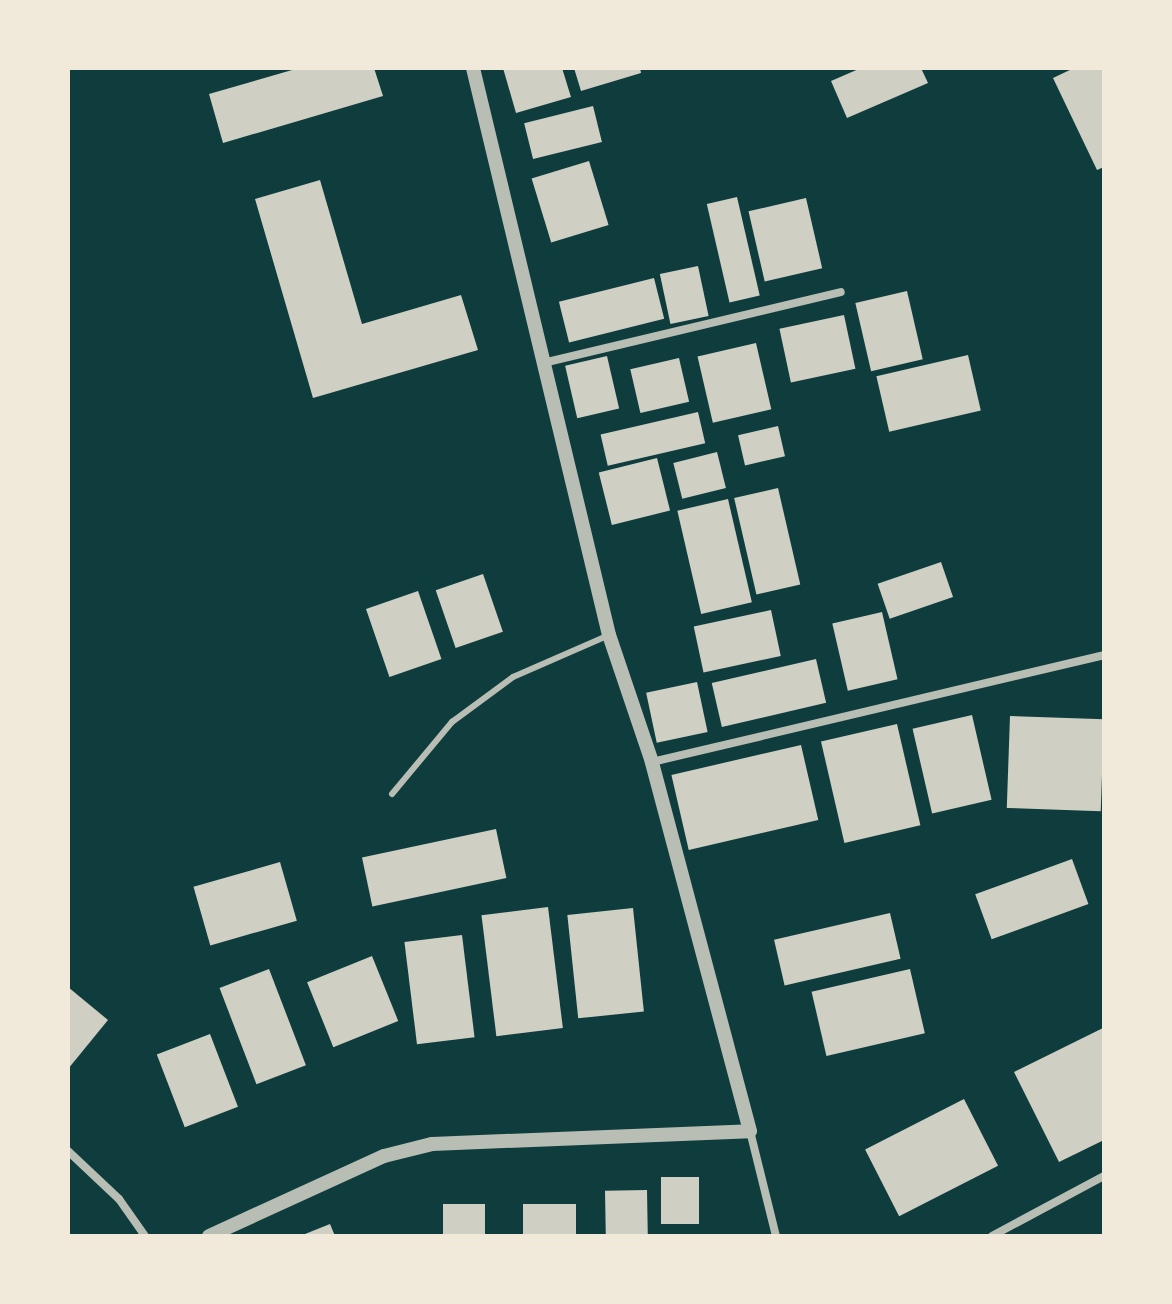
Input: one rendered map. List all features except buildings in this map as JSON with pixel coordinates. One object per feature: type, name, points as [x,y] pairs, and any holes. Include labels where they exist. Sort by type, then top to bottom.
[{"type":"street","points":[[473,68],[609,635],[652,762],[776,1236]]},
{"type":"street","points":[[543,363],[841,292]]},
{"type":"street","points":[[652,762],[1104,655]]},
{"type":"street","points":[[209,1236],[253,1211],[384,1156],[432,1144],[750,1131]]},
{"type":"street","points":[[68,1151],[119,1199],[145,1236]]},
{"type":"street","points":[[992,1236],[1104,1176]]},
{"type":"lane","points":[[392,794],[452,722],[513,677],[609,635]]}]
